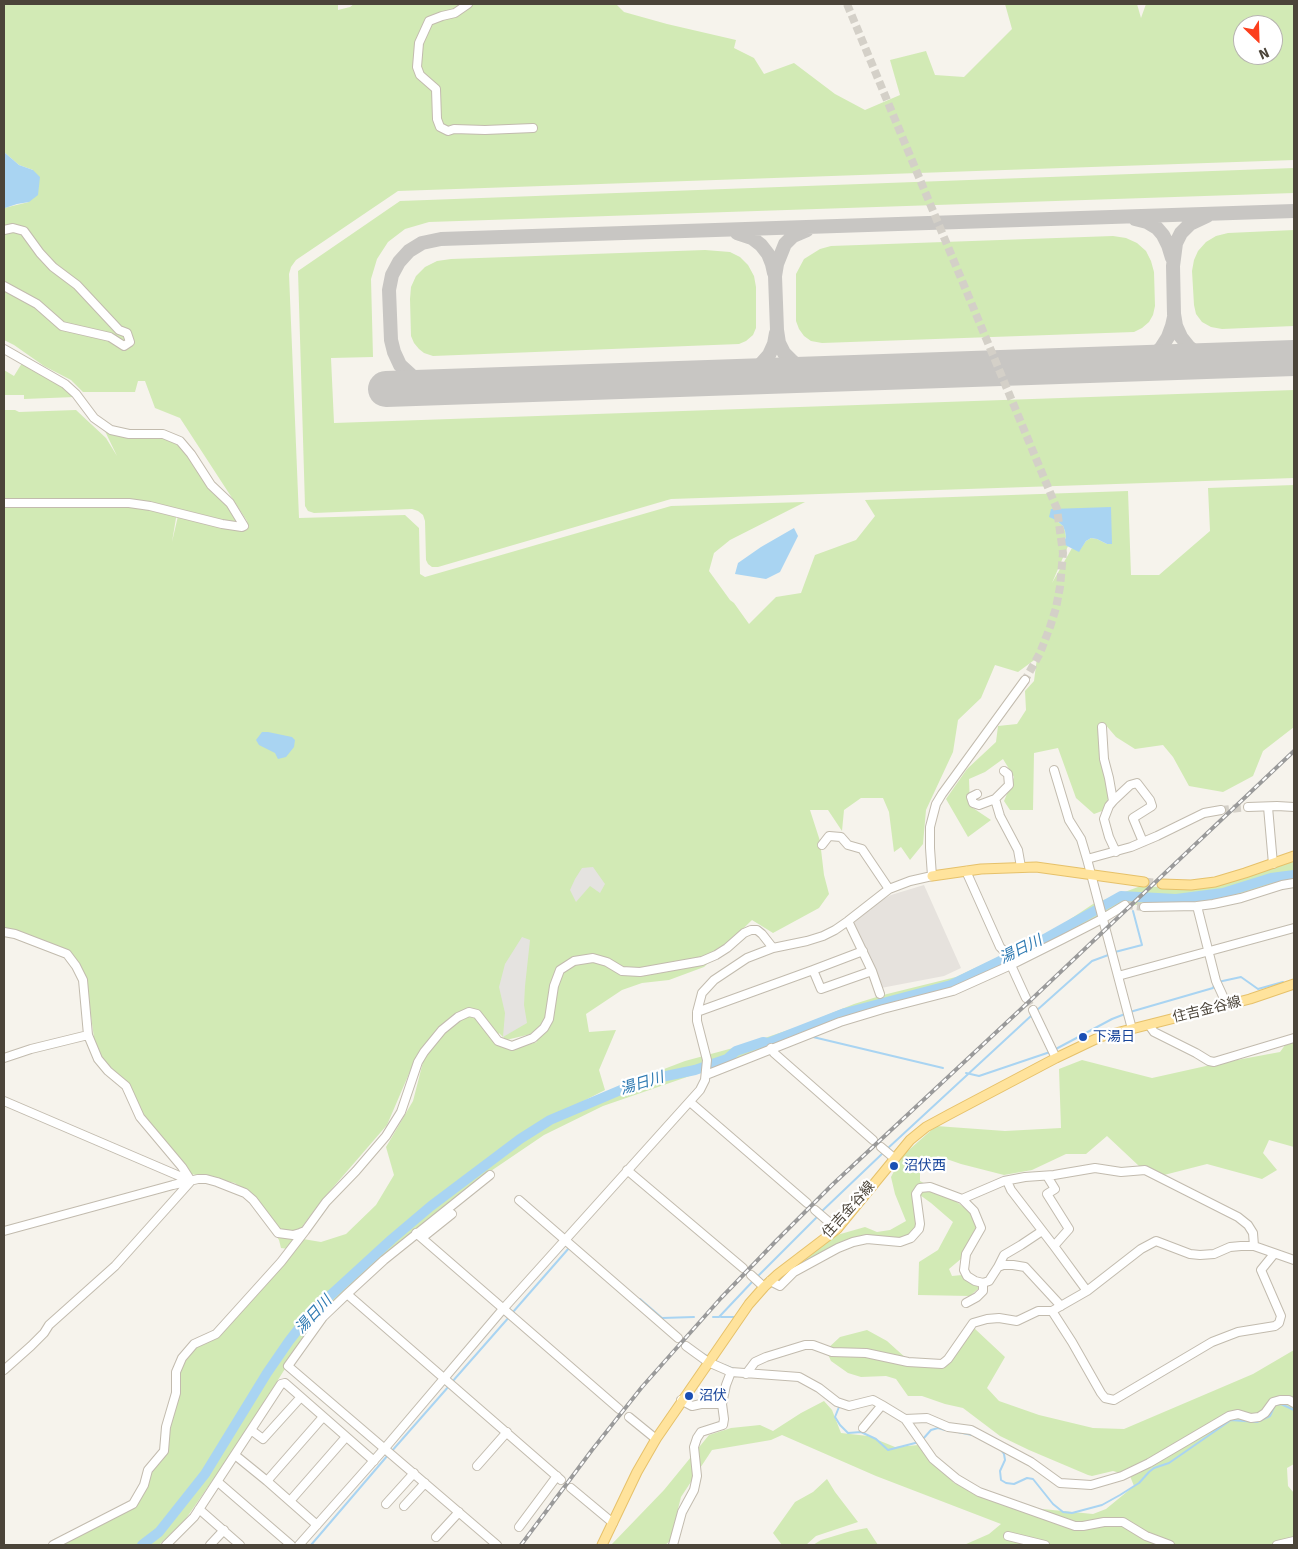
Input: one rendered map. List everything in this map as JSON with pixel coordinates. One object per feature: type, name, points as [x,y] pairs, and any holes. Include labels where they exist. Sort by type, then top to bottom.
[{"type":"main road","points":[[1162,884],[1191,885],[1214,882],[1294,856]]},
{"type":"main road","points":[[932,876],[966,871],[1021,867],[1054,868],[1144,882]]},
{"type":"main road","name":"住吉金谷線","points":[[602,1545],[637,1472],[656,1439],[749,1304],[767,1284],[837,1229],[894,1158],[910,1140],[926,1127],[1054,1053],[1100,1037],[1250,999],[1294,984]]},
{"type":"street","points":[[468,4],[455,13],[429,22],[419,43],[417,67],[420,75],[436,89],[437,119],[440,127],[448,131],[454,129],[533,128]]},
{"type":"street","points":[[4,230],[13,228],[24,230],[40,253],[53,267],[77,285],[119,330],[127,333],[130,342],[124,346],[110,337],[62,326],[37,304],[4,286]]},
{"type":"street","points":[[4,349],[65,384],[76,394],[94,418],[110,430],[129,434],[163,434],[180,441],[191,454],[211,485],[230,503],[244,526],[222,524],[150,506],[129,503],[4,503]]},
{"type":"street","points":[[299,1545],[374,1461],[389,1451],[508,1313],[565,1241],[700,1090],[706,1074],[707,1060],[696,1021],[696,1012],[702,993],[714,980],[747,958],[773,948],[823,936],[848,921],[890,889],[905,882],[932,876],[930,827],[936,804],[1025,680]]},
{"type":"street","points":[[1102,728],[1104,759],[1113,801]]},
{"type":"street","points":[[1054,770],[1069,820],[1080,839],[1087,859],[1132,1029]]},
{"type":"street","points":[[977,794],[972,797],[973,804],[979,805],[995,799],[1009,785],[1008,774],[1004,771]]},
{"type":"street","points":[[1116,852],[1108,837],[1104,819],[1113,801],[1130,785],[1137,784],[1150,800],[1152,806],[1133,818],[1143,842]]},
{"type":"street","points":[[995,799],[1000,816],[1018,850],[1021,867]]},
{"type":"street","points":[[1248,807],[1294,807]]},
{"type":"street","points":[[1268,807],[1273,864]]},
{"type":"street","points":[[1087,859],[1116,852],[1157,836],[1204,813],[1221,810]]},
{"type":"street","points":[[822,845],[829,836],[841,837],[848,845],[862,848],[890,889]]},
{"type":"street","points":[[966,871],[1000,947],[1005,952],[1026,998]]},
{"type":"street","points":[[1144,907],[1197,906],[1241,898],[1266,889],[1294,885]]},
{"type":"street","points":[[706,1074],[846,1020],[953,991],[1011,965],[1125,905]]},
{"type":"street","points":[[1197,906],[1216,982],[1227,1005]]},
{"type":"street","points":[[848,921],[872,971],[880,994]]},
{"type":"street","points":[[1118,976],[1294,928]]},
{"type":"street","points":[[53,1545],[133,1504],[144,1485],[148,1470],[164,1451],[166,1427],[176,1393],[176,1372],[182,1358],[194,1344],[216,1334],[281,1262],[326,1202],[356,1172],[386,1136],[401,1112],[418,1062],[442,1030],[458,1017],[469,1012],[477,1014],[498,1041],[512,1046],[533,1038],[544,1028],[549,1019],[554,986],[560,970],[574,961],[593,958],[607,962],[622,971],[632,972],[677,966],[702,961],[716,955],[744,933],[751,930],[757,930],[762,934],[773,948]]},
{"type":"street","points":[[4,932],[15,934],[67,954],[83,980],[88,1035],[98,1059],[108,1071],[126,1086],[140,1117],[182,1167],[191,1181]]},
{"type":"street","points":[[696,1012],[863,951]]},
{"type":"street","points":[[813,970],[821,989],[872,971]]},
{"type":"street","points":[[1033,1010],[1054,1053]]},
{"type":"street","points":[[1149,1025],[1154,1032],[1214,1062],[1294,1038]]},
{"type":"street","points":[[4,1058],[31,1049],[88,1035]]},
{"type":"street","points":[[771,1048],[774,1053],[873,1140]]},
{"type":"street","points":[[4,1101],[191,1181]]},
{"type":"street","points":[[690,1102],[807,1203]]},
{"type":"street","points":[[881,1147],[894,1158]]},
{"type":"street","points":[[962,1199],[1025,1176],[1047,1176],[1094,1168],[1121,1172],[1145,1170],[1238,1217],[1248,1225],[1253,1233],[1254,1246]]},
{"type":"street","points":[[627,1170],[743,1268]]},
{"type":"street","points":[[419,1236],[490,1175]]},
{"type":"street","points":[[1047,1176],[1055,1189],[1047,1194],[1069,1229],[1054,1246]]},
{"type":"street","points":[[4,1231],[191,1181],[206,1179],[244,1193],[252,1200],[278,1234],[293,1235],[305,1231]]},
{"type":"street","points":[[4,1370],[31,1346],[49,1325],[115,1266],[191,1181]]},
{"type":"street","points":[[1007,1181],[1011,1190],[1087,1291]]},
{"type":"street","points":[[754,1278],[767,1284],[780,1286],[794,1272],[853,1242],[867,1239],[900,1242],[911,1238],[919,1230],[916,1194],[920,1188],[930,1187],[962,1199],[974,1211],[982,1228],[966,1254],[964,1270],[967,1276],[975,1281],[983,1283],[988,1281],[1004,1255],[1021,1246],[1042,1230]]},
{"type":"street","points":[[519,1200],[678,1338]]},
{"type":"street","points":[[815,1210],[837,1229]]},
{"type":"street","points":[[452,1214],[384,1260],[347,1294],[323,1317],[288,1366],[497,1545]]},
{"type":"street","points":[[419,1236],[619,1408]]},
{"type":"street","points":[[746,1374],[755,1362],[805,1345],[813,1345],[832,1352],[866,1353],[908,1362],[942,1364],[948,1359],[973,1323],[999,1318],[1017,1321],[1038,1311],[1052,1311],[1087,1291],[1141,1249],[1156,1241],[1190,1254],[1200,1255],[1214,1254],[1235,1246],[1254,1246],[1294,1260]]},
{"type":"street","points":[[1052,1311],[1101,1393],[1105,1398],[1114,1400],[1212,1342],[1238,1332],[1276,1326],[1279,1323],[1280,1316],[1261,1270],[1274,1254]]},
{"type":"street","points":[[998,1267],[1003,1265],[1025,1267],[1061,1306]]},
{"type":"street","points":[[966,1303],[983,1291],[983,1283]]},
{"type":"street","points":[[347,1294],[559,1478],[519,1527]]},
{"type":"street","points":[[686,1346],[708,1362],[731,1372],[799,1377],[837,1402],[849,1406],[873,1400],[904,1418],[933,1459],[957,1479],[979,1492],[1075,1526],[1104,1522],[1123,1522],[1146,1536],[1170,1545]]},
{"type":"street","points":[[673,1545],[682,1512],[694,1490],[697,1476],[694,1447],[697,1438],[701,1432],[723,1425],[722,1404],[731,1372]]},
{"type":"street","points":[[166,1545],[200,1509],[280,1384],[285,1384],[301,1397],[374,1461]]},
{"type":"street","points":[[251,1430],[263,1439],[301,1397]]},
{"type":"street","points":[[682,1400],[692,1406],[722,1404]]},
{"type":"street","points":[[904,1418],[927,1418],[948,1426],[971,1430],[1031,1462],[1060,1483],[1091,1485],[1122,1476],[1149,1463],[1229,1416],[1238,1414],[1250,1418],[1259,1417],[1265,1413],[1273,1402],[1280,1400],[1289,1400],[1294,1404]]},
{"type":"street","points":[[863,1428],[882,1405]]},
{"type":"street","points":[[267,1481],[323,1417]]},
{"type":"street","points":[[629,1417],[656,1439]]},
{"type":"street","points":[[477,1466],[507,1432]]},
{"type":"street","points":[[290,1501],[346,1437]]},
{"type":"street","points":[[236,1455],[317,1525]]},
{"type":"street","points":[[386,1504],[414,1473]]},
{"type":"street","points":[[218,1482],[291,1545]]},
{"type":"street","points":[[404,1506],[425,1483]]},
{"type":"street","points":[[571,1488],[613,1523]]},
{"type":"street","points":[[200,1509],[240,1545]]},
{"type":"street","points":[[436,1537],[459,1512]]},
{"type":"street","points":[[210,1545],[224,1530]]},
{"type":"street","points":[[1008,1536],[1045,1545]]},
{"type":"street","points":[[1277,1545],[1294,1541]]},
{"type":"shaded area","points":[[593,867],[605,884],[600,893],[590,886],[576,902],[570,890],[575,879],[582,868]]},
{"type":"shaded area","points":[[924,885],[961,968],[944,976],[881,988],[851,925],[891,895]]},
{"type":"shaded area","points":[[522,937],[530,940],[524,1005],[527,1023],[503,1037],[505,1013],[499,987],[505,964]]},
{"type":"green space","points":[[4,4],[338,4],[338,10],[354,4],[616,4],[624,12],[736,40],[734,48],[754,58],[764,74],[794,63],[835,94],[865,110],[900,95],[890,60],[926,51],[935,75],[964,77],[1012,29],[1005,4],[1137,4],[1141,18],[1146,4],[1294,4],[1294,160],[398,191],[296,260],[289,274],[299,518],[405,515],[419,528],[420,574],[425,577],[671,506],[805,502],[730,540],[714,553],[709,571],[749,624],[776,597],[801,593],[815,555],[856,540],[875,516],[865,500],[1128,491],[1131,575],[1159,575],[1210,531],[1208,488],[1294,485],[1294,727],[1263,751],[1253,776],[1223,792],[1189,786],[1173,757],[1163,745],[1135,749],[1116,737],[1104,723],[1098,727],[1109,797],[1102,811],[1094,814],[1076,798],[1058,748],[1034,753],[1033,810],[1010,810],[1004,801],[1014,777],[1003,759],[985,772],[969,779],[970,806],[991,820],[968,837],[946,799],[967,769],[996,742],[998,726],[1017,724],[1026,710],[1025,691],[1034,681],[1037,658],[1018,672],[995,665],[981,698],[958,720],[953,752],[926,810],[923,844],[910,860],[901,847],[894,852],[889,812],[883,798],[861,798],[844,810],[842,831],[828,810],[810,810],[820,841],[824,875],[829,894],[819,908],[773,933],[752,920],[704,967],[669,980],[642,983],[622,990],[586,1014],[589,1032],[616,1030],[599,1070],[605,1090],[562,1112],[617,1087],[685,1061],[744,1045],[883,995],[956,977],[1051,932],[1093,904],[1138,887],[1207,886],[1294,860],[1294,881],[1195,906],[1124,904],[1080,930],[940,993],[907,1001],[603,1106],[544,1135],[485,1175],[340,1297],[288,1364],[237,1445],[185,1520],[159,1545],[60,1545],[134,1508],[149,1474],[158,1463],[168,1430],[180,1374],[186,1358],[197,1347],[217,1338],[303,1239],[321,1242],[346,1234],[376,1205],[394,1175],[386,1147],[413,1101],[423,1062],[433,1038],[417,1055],[387,1125],[323,1199],[288,1249],[281,1248],[279,1240],[251,1199],[235,1183],[191,1174],[146,1120],[129,1085],[99,1056],[95,1045],[86,980],[69,952],[4,928],[4,410],[19,412],[76,410],[106,438],[117,456],[102,425],[145,435],[166,435],[195,461],[243,523],[177,512],[172,542],[178,516],[242,531],[248,526],[247,521],[180,418],[155,408],[145,381],[138,381],[135,392],[83,392],[71,380],[44,366],[4,340],[4,208],[29,202],[33,170],[19,165],[4,152]],"holes":[[[1056,520],[1112,544],[1091,538],[1086,541],[1079,551],[1072,548],[1052,583],[1068,546],[1063,544],[1066,537],[1063,526]],[[533,1032],[537,1042],[510,1050],[496,1043],[499,1033],[506,1040]]]},
{"type":"green space","points":[[1294,168],[1294,193],[429,222],[405,229],[388,242],[377,259],[371,279],[373,357],[331,358],[334,423],[1294,390],[1294,478],[671,499],[438,567],[432,567],[426,560],[425,521],[423,515],[418,511],[412,509],[314,513],[308,511],[305,506],[298,271],[400,201]]},
{"type":"green space","points":[[1294,230],[1294,326],[1222,329],[1211,327],[1202,322],[1196,314],[1194,305],[1192,271],[1198,251],[1206,242],[1216,236],[1228,233]]},
{"type":"green space","points":[[1113,236],[1126,238],[1137,243],[1146,251],[1154,272],[1155,306],[1153,315],[1149,322],[1134,332],[822,343],[811,341],[804,336],[796,321],[796,274],[804,259],[820,249],[831,246]]},
{"type":"green space","points":[[705,250],[730,252],[740,257],[748,265],[754,276],[756,287],[756,328],[753,335],[739,344],[433,356],[419,349],[411,336],[411,287],[416,276],[425,267],[437,261]]},
{"type":"green space","points":[[22,363],[64,388],[75,397],[24,399],[24,395],[4,395],[4,370],[14,376]]},
{"type":"green space","points":[[1294,1033],[1294,1147],[1269,1140],[1263,1153],[1277,1170],[1262,1179],[1207,1164],[1164,1175],[1139,1166],[1107,1136],[1086,1154],[1066,1154],[1032,1170],[1004,1175],[938,1156],[920,1167],[920,1181],[948,1196],[968,1210],[979,1228],[962,1258],[949,1269],[952,1276],[962,1275],[981,1286],[970,1296],[918,1295],[919,1262],[938,1250],[953,1222],[913,1190],[917,1227],[910,1236],[898,1240],[865,1236],[798,1268],[797,1266],[837,1235],[865,1227],[877,1232],[890,1230],[906,1221],[895,1194],[891,1177],[902,1156],[936,1126],[1005,1131],[1061,1128],[1059,1069],[1082,1060],[1152,1078],[1280,1052]]},
{"type":"green space","points":[[974,1328],[1005,1357],[987,1388],[999,1401],[1039,1415],[1093,1428],[1124,1429],[1253,1374],[1294,1350],[1294,1464],[1287,1468],[1288,1486],[1294,1493],[1294,1545],[964,1545],[989,1534],[1001,1524],[876,1476],[782,1435],[771,1440],[712,1450],[681,1497],[670,1541],[665,1545],[611,1545],[664,1490],[709,1435],[731,1428],[760,1425],[773,1431],[824,1401],[832,1410],[841,1433],[868,1436],[895,1447],[919,1445],[954,1483],[1022,1507],[1093,1514],[1106,1509],[1134,1486],[1130,1476],[1113,1471],[1092,1476],[1088,1475],[1029,1450],[1000,1436],[963,1408],[922,1396],[908,1396],[896,1379],[886,1376],[861,1377],[848,1373],[831,1361],[826,1350],[840,1337],[867,1330],[887,1341],[907,1359],[942,1364]]},
{"type":"green space","points":[[827,1479],[858,1522],[816,1536],[806,1545],[782,1545],[773,1533],[795,1502],[813,1492]]},
{"type":"green space","points":[[867,1528],[878,1545],[813,1545],[821,1540]]},
{"type":"water","points":[[4,152],[19,165],[33,170],[40,177],[38,195],[29,202],[5,208],[4,208]]},
{"type":"water","points":[[1111,507],[1112,544],[1091,538],[1086,541],[1079,552],[1063,544],[1066,537],[1063,526],[1049,517],[1051,509]]},
{"type":"water","points":[[794,528],[798,536],[780,572],[766,579],[735,574],[738,563]]},
{"type":"water","points":[[262,732],[292,737],[295,740],[294,747],[286,757],[278,759],[275,753],[259,745],[256,740]]},
{"type":"waterway","name":"湯日川","points":[[142,1545],[159,1532],[205,1474],[267,1373],[310,1314],[431,1206],[520,1139],[550,1120],[642,1081],[695,1070],[727,1059],[736,1051],[763,1042],[768,1043],[845,1013],[951,985],[1039,942],[1121,896],[1176,899],[1223,893],[1271,878],[1294,875]]},
{"type":"waterway","points":[[1115,952],[1142,945],[1133,911]]},
{"type":"waterway","points":[[1036,1011],[1092,961],[1111,954]]},
{"type":"waterway","points":[[1218,982],[1241,977],[1258,989],[1283,982]]},
{"type":"waterway","points":[[1130,1012],[1213,988],[1214,985]]},
{"type":"waterway","points":[[1054,1050],[1125,1014]]},
{"type":"waterway","points":[[887,1149],[1032,1015]]},
{"type":"waterway","points":[[813,1037],[943,1068]]},
{"type":"waterway","points":[[966,1073],[979,1076],[1050,1052]]},
{"type":"waterway","points":[[821,1212],[884,1152]]},
{"type":"waterway","points":[[756,1278],[818,1216]]},
{"type":"waterway","points":[[513,1312],[569,1248]]},
{"type":"waterway","points":[[713,1317],[719,1317],[753,1281]]},
{"type":"waterway","points":[[639,1299],[662,1318],[694,1317]]},
{"type":"waterway","points":[[452,1382],[510,1316]]},
{"type":"waterway","points":[[721,1317],[734,1317]]},
{"type":"waterway","points":[[700,1352],[709,1357]]},
{"type":"waterway","points":[[724,1365],[734,1369]]},
{"type":"waterway","points":[[391,1452],[449,1386]]},
{"type":"waterway","points":[[1001,1450],[1005,1460],[1000,1471],[1001,1480],[1014,1484],[1027,1478],[1033,1479],[1053,1504],[1063,1512],[1072,1513],[1102,1505],[1120,1495],[1139,1483],[1154,1468],[1169,1463],[1231,1420],[1257,1422],[1270,1416],[1275,1405],[1281,1404],[1294,1410]]},
{"type":"waterway","points":[[839,1407],[835,1417],[848,1433],[861,1432],[876,1439],[888,1450],[919,1442]]},
{"type":"waterway","points":[[923,1439],[931,1430],[938,1428],[945,1430]]},
{"type":"waterway","points":[[953,1431],[972,1435]]},
{"type":"waterway","points":[[311,1545],[388,1455]]},
{"type":"taxiway","points":[[440,387],[425,383],[412,376],[400,365],[391,340],[389,290],[392,275],[399,262],[409,251],[422,243],[441,239],[1294,211]]},
{"type":"taxiway","points":[[1207,216],[1190,224],[1181,233],[1176,243],[1173,266],[1174,314],[1176,326],[1181,337],[1189,347],[1198,354],[1222,360]]},
{"type":"taxiway","points":[[1135,219],[1147,222],[1157,228],[1163,235],[1172,258]]},
{"type":"taxiway","points":[[807,230],[793,236],[785,244],[777,264],[775,276],[777,330],[779,343],[784,353],[799,367],[820,374]]},
{"type":"taxiway","points":[[737,233],[752,238],[761,245],[768,254],[774,273]]},
{"type":"taxiway","points":[[1130,363],[1143,361],[1153,356],[1161,348],[1168,337],[1174,317]]},
{"type":"taxiway","points":[[730,377],[753,371],[761,364],[769,355],[776,333]]},
{"type":"runway","points":[[386,389],[1294,358]]},
{"type":"tunnel","points":[[847,4],[1057,509],[1063,553],[1060,587],[1050,627],[1040,653],[1025,680]]},
{"type":"tunnel","points":[[1221,810],[1248,807]]},
{"type":"tunnel","points":[[1144,882],[1162,884]]},
{"type":"tunnel","points":[[1125,905],[1144,907]]},
{"type":"tunnel","points":[[1026,998],[1033,1010]]},
{"type":"railway","points":[[521,1545],[642,1387],[721,1298],[776,1241],[832,1185],[1294,751]]},
{"type":"place","name":"下湯日","points":[[1083,1037]]},
{"type":"place","name":"沼伏西","points":[[894,1166]]},
{"type":"place","name":"沼伏","points":[[689,1396]]}]
